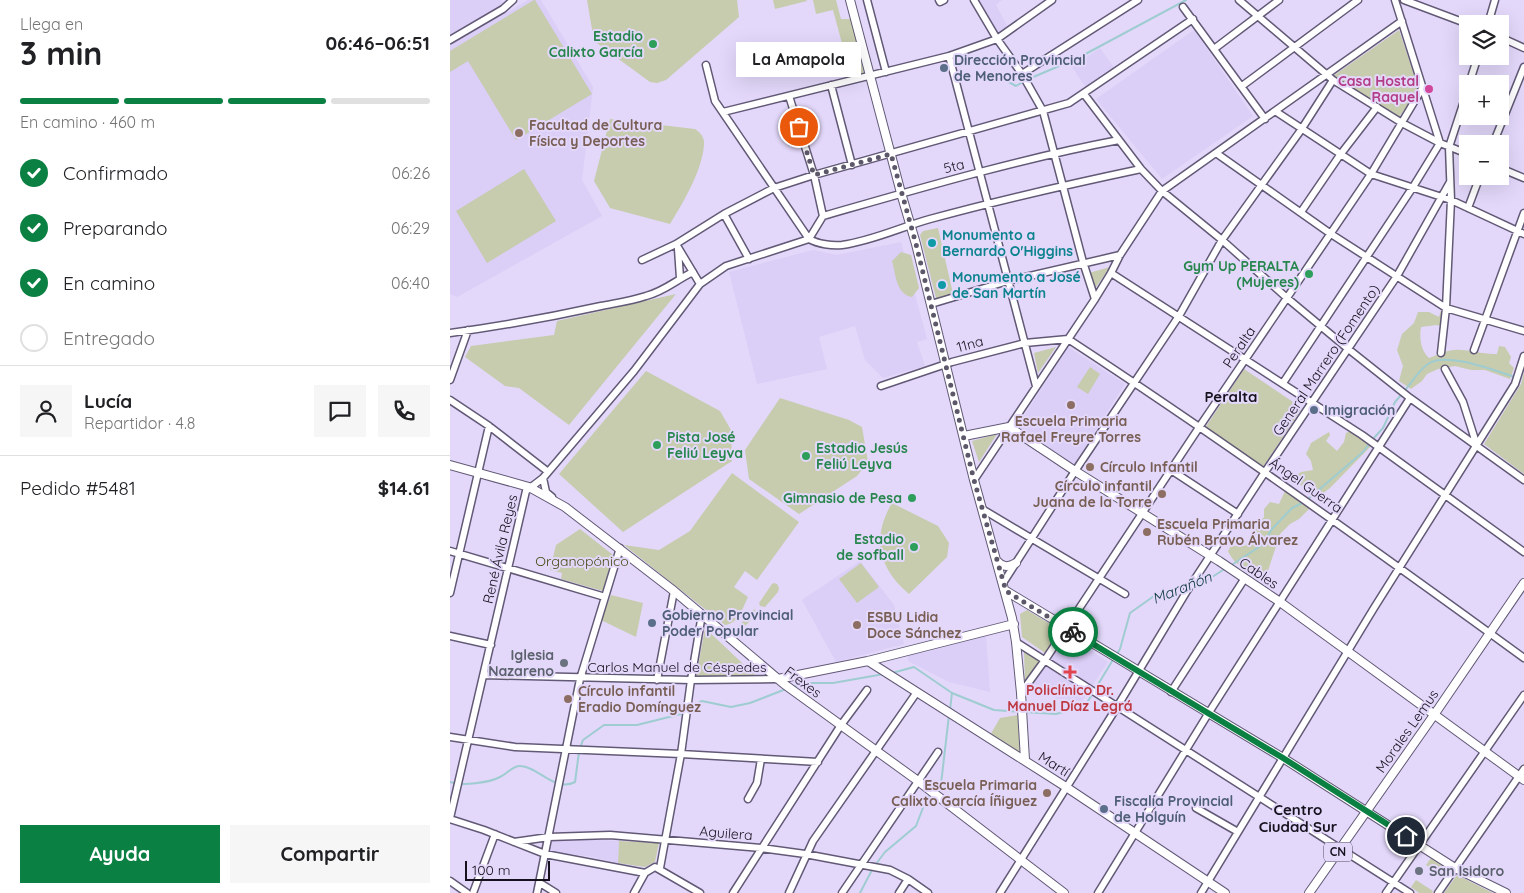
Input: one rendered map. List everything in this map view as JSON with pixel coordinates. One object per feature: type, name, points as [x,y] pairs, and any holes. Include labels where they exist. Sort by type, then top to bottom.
[{"type":"main road","points":[[850,0],[931,304],[974,480],[1013,621],[1022,702],[1024,760]]},
{"type":"main road","points":[[964,436],[1009,427]]},
{"type":"main road","name":"Cables","points":[[1009,427],[1142,514],[1245,578],[1521,778]]},
{"type":"main road","name":"Frexes","points":[[450,465],[530,487],[557,501],[674,591],[781,682],[918,781],[1064,893]]},
{"type":"main road","points":[[997,561],[1000,565],[1005,566],[1016,563]]},
{"type":"main road","name":"Morales Lemus","points":[[1309,893],[1524,583]]},
{"type":"main road","points":[[1005,587],[1028,605],[1283,758],[1455,868],[1506,893]]},
{"type":"main road","points":[[1013,621],[1015,608],[1028,605]]},
{"type":"main road","name":"Carlos Manuel de Céspedes","points":[[781,682],[886,656],[1013,621]]},
{"type":"main road","points":[[880,669],[886,656]]},
{"type":"main road","name":"Martí","points":[[868,660],[1066,787],[1225,893]]},
{"type":"street","points":[[450,40],[503,9],[513,0]]},
{"type":"street","points":[[867,0],[886,72]]},
{"type":"street","points":[[939,0],[940,2],[944,0]]},
{"type":"street","points":[[974,0],[997,39],[1022,74],[1043,111],[1083,262],[1095,299]]},
{"type":"street","points":[[723,112],[948,56],[997,39],[1052,0]]},
{"type":"street","points":[[1022,74],[1138,0]]},
{"type":"street","points":[[1239,0],[1333,80],[1402,123],[1459,151]]},
{"type":"street","points":[[1214,49],[1279,0]]},
{"type":"street","points":[[1242,86],[1358,0]]},
{"type":"street","points":[[1282,383],[1413,187],[1440,143],[1424,88],[1394,0]]},
{"type":"street","points":[[1404,0],[1459,21]]},
{"type":"street","points":[[1491,15],[1495,0]]},
{"type":"street","points":[[1183,7],[1265,119]]},
{"type":"street","points":[[642,260],[677,246],[724,214],[774,188],[968,130],[1069,103],[1193,19]]},
{"type":"street","points":[[974,480],[1095,299],[1120,255],[1162,191],[1402,21]]},
{"type":"street","points":[[1509,41],[1524,48]]},
{"type":"street","points":[[948,56],[1036,386]]},
{"type":"street","points":[[706,65],[715,101],[809,239],[816,243],[841,245],[987,205],[1141,169]]},
{"type":"street","points":[[1497,135],[1524,67]]},
{"type":"street","points":[[1005,587],[1016,563],[1075,471],[1179,316],[1222,240],[1301,130],[1333,80]]},
{"type":"street","points":[[831,85],[852,164]]},
{"type":"street","name":"Peralta","points":[[1021,693],[1371,174],[1424,88]]},
{"type":"street","points":[[1084,94],[1141,169],[1162,191],[1347,348],[1410,398],[1524,480]]},
{"type":"street","points":[[789,96],[814,175],[823,216],[809,239]]},
{"type":"street","points":[[1301,212],[1340,154],[1377,107]]},
{"type":"street","points":[[1275,111],[1301,130],[1371,174],[1451,200],[1521,232]]},
{"type":"street","points":[[1441,353],[1446,308],[1451,200],[1449,147],[1459,116]]},
{"type":"street","name":"5ta","points":[[823,216],[901,193],[1053,153],[1118,140]]},
{"type":"street","points":[[1216,153],[1331,234],[1446,308],[1524,331]]},
{"type":"street","points":[[1509,172],[1524,178]]},
{"type":"street","name":"General Marrero (Fomento)","points":[[1139,671],[1210,556],[1347,348],[1397,276],[1450,182]]},
{"type":"street","points":[[1468,208],[1477,185]]},
{"type":"street","points":[[1474,350],[1521,232],[1524,213]]},
{"type":"street","points":[[724,214],[749,259]]},
{"type":"street","name":"René Ávila Reyes","points":[[450,818],[526,491],[542,478],[634,371],[700,284],[726,266],[809,239]]},
{"type":"street","points":[[677,246],[700,284]]},
{"type":"street","points":[[677,246],[680,278]]},
{"type":"street","points":[[931,304],[1008,281],[1083,262],[1120,255]]},
{"type":"street","points":[[450,333],[565,314],[647,296],[676,283],[680,278],[693,272]]},
{"type":"street","points":[[1111,273],[1362,435],[1524,552]]},
{"type":"street","points":[[450,380],[468,330]]},
{"type":"street","name":"11na","points":[[881,386],[946,364],[1025,343],[1068,339]]},
{"type":"street","name":"Ángel Guerra","points":[[1068,339],[1200,426],[1524,658]]},
{"type":"street","points":[[1200,893],[1348,651],[1515,384],[1524,356]]},
{"type":"street","points":[[1445,369],[1463,402],[1477,446]]},
{"type":"street","points":[[1098,893],[1185,750],[1410,398]]},
{"type":"street","points":[[450,400],[489,426],[547,471]]},
{"type":"street","points":[[450,592],[489,426]]},
{"type":"street","points":[[1171,470],[1238,514]]},
{"type":"street","points":[[542,478],[546,492],[557,501]]},
{"type":"street","points":[[982,509],[1125,594]]},
{"type":"street","points":[[537,893],[580,679],[620,548]]},
{"type":"street","points":[[450,551],[604,597]]},
{"type":"street","points":[[1171,692],[1245,578]]},
{"type":"street","points":[[657,680],[674,591]]},
{"type":"street","points":[[660,868],[681,754],[702,614]]},
{"type":"street","points":[[450,636],[491,645]]},
{"type":"street","points":[[1016,642],[1410,893]]},
{"type":"street","points":[[1000,893],[1139,671]]},
{"type":"street","name":"Carlos Manuel de Céspedes","points":[[484,675],[580,679],[781,682]]},
{"type":"street","points":[[732,893],[866,690]]},
{"type":"street","points":[[789,893],[804,862],[805,854],[813,841],[916,692]]},
{"type":"street","points":[[1386,893],[1524,695]]},
{"type":"street","points":[[450,737],[514,748],[681,754],[818,762]]},
{"type":"street","points":[[842,893],[938,752]]},
{"type":"street","points":[[748,799],[757,783],[761,759]]},
{"type":"street","points":[[1438,893],[1521,778],[1524,769]]},
{"type":"street","points":[[1196,808],[1238,832]]},
{"type":"street","points":[[450,818],[545,854],[645,873]]},
{"type":"street","points":[[473,893],[495,834]]},
{"type":"street","name":"Aguilera","points":[[514,842],[549,837],[610,835],[762,848],[890,870],[908,879],[928,893]]},
{"type":"street","points":[[634,893],[645,873],[653,867],[660,868],[700,893]]},
{"type":"street","points":[[900,893],[908,879]]},
{"type":"street","points":[[450,880],[467,893]]},
{"type":"street","points":[[540,883],[556,893]]},
{"type":"shaded area","name":"Facultad de Cultura Física y Deportes","points":[[450,0],[501,0],[508,12],[528,0],[541,0],[593,87],[582,180],[602,216],[457,297],[450,294]]},
{"type":"shaded area","points":[[974,0],[1002,0],[996,5],[1011,33],[997,39]]},
{"type":"shaded area","points":[[1194,30],[1253,116],[1162,179],[1096,99]]},
{"type":"shaded area","points":[[1100,48],[1115,69],[1087,89],[1072,67]]},
{"type":"shaded area","points":[[901,242],[927,339],[917,342],[925,366],[883,378],[865,360],[855,326],[819,337],[827,369],[757,384],[729,272],[813,250],[837,255]]},
{"type":"shaded area","name":"Escuela Primaria Rafael Freyre Torres","points":[[1068,347],[1125,384],[1074,464],[1017,427]]},
{"type":"shaded area","name":"ESBU Lidia Doce Sánchez","points":[[860,561],[894,605],[904,644],[836,662],[802,600]]},
{"type":"shaded area","name":"Policlínico Dr. Manuel Díaz Legrá","points":[[1065,633],[1108,662],[1082,701],[1057,699],[1033,683]]},
{"type":"shaded area","points":[[986,636],[990,692],[949,682],[908,661],[908,655],[927,652]]},
{"type":"shaded area","points":[[580,839],[619,841],[618,863],[588,856],[550,852],[551,841]]},
{"type":"green space","points":[[534,0],[592,94],[516,140],[468,61],[450,72],[450,51]]},
{"type":"green space","name":"Estadio Calixto García","points":[[587,0],[737,0],[739,17],[666,80],[657,83],[650,82],[594,41]]},
{"type":"green space","points":[[773,0],[806,0],[807,1],[775,9]]},
{"type":"green space","points":[[813,0],[836,0],[841,19],[851,19],[864,73],[850,73],[833,10],[816,14]]},
{"type":"green space","points":[[1399,30],[1419,89],[1399,117],[1333,76]]},
{"type":"green space","points":[[610,119],[695,129],[702,135],[704,144],[700,164],[686,196],[670,224],[610,208],[594,181]]},
{"type":"green space","points":[[524,169],[556,221],[487,263],[456,211]]},
{"type":"green space","points":[[938,228],[954,298],[937,302],[920,235],[923,231]]},
{"type":"green space","points":[[901,252],[911,255],[919,288],[912,297],[903,292],[896,278],[892,261]]},
{"type":"green space","points":[[1110,267],[1094,290],[1089,273]]},
{"type":"green space","points":[[676,294],[569,425],[519,388],[505,386],[465,357],[471,346],[554,335],[557,321]]},
{"type":"green space","points":[[1441,310],[1448,315],[1447,327],[1436,325],[1421,327],[1421,344],[1429,358],[1454,350],[1497,354],[1499,346],[1505,347],[1511,357],[1509,363],[1514,368],[1510,379],[1485,370],[1471,370],[1455,366],[1438,369],[1427,374],[1422,381],[1411,389],[1399,381],[1403,366],[1397,350],[1402,334],[1414,323],[1418,312],[1429,312],[1439,317]]},
{"type":"green space","points":[[1056,347],[1038,373],[1034,353]]},
{"type":"green space","points":[[1090,367],[1100,374],[1088,394],[1077,387]]},
{"type":"green space","points":[[1244,369],[1302,408],[1263,467],[1205,428]]},
{"type":"green space","name":"Pista José Feliú Leyva","points":[[646,371],[720,411],[731,430],[732,461],[623,532],[559,474]]},
{"type":"green space","points":[[1524,372],[1524,474],[1484,444],[1521,384]]},
{"type":"green space","name":"Estadio Jesús Feliú Leyva","points":[[780,398],[849,420],[862,427],[868,462],[857,476],[799,514],[749,479],[745,450]]},
{"type":"green space","points":[[1350,431],[1372,445],[1330,488],[1317,498],[1292,478],[1301,472],[1313,470],[1311,461],[1306,454],[1311,443],[1329,432],[1330,435],[1326,441],[1337,451],[1344,442],[1346,433]]},
{"type":"green space","points":[[997,434],[979,462],[972,441]]},
{"type":"green space","points":[[732,473],[799,522],[757,580],[745,571],[734,587],[748,597],[737,618],[730,624],[725,625],[624,545],[659,550],[690,531]]},
{"type":"green space","points":[[1285,491],[1311,507],[1280,534],[1267,574],[1244,568],[1231,557],[1228,551],[1231,546],[1245,546],[1264,517],[1264,509],[1270,502],[1279,504]]},
{"type":"green space","name":"Estadio de sofball","points":[[892,503],[938,526],[949,543],[947,557],[909,594],[891,574],[881,552],[882,528],[885,516]]},
{"type":"green space","name":"Organopónico","points":[[580,529],[613,555],[603,591],[561,579],[562,573],[550,570],[556,545]]},
{"type":"green space","points":[[861,563],[879,587],[857,603],[839,579]]},
{"type":"green space","points":[[774,583],[779,588],[778,592],[765,607],[760,606],[759,603]]},
{"type":"green space","points":[[611,595],[643,603],[636,637],[601,620]]},
{"type":"green space","points":[[754,609],[758,613],[738,633],[735,633],[736,629]]},
{"type":"green space","points":[[1027,610],[1060,630],[1045,653],[1022,637],[1020,614]]},
{"type":"green space","points":[[705,628],[757,677],[696,678]]},
{"type":"green space","points":[[1024,651],[1040,661],[1025,682]]},
{"type":"green space","points":[[1018,715],[1021,755],[989,737],[1000,718]]},
{"type":"green space","points":[[619,841],[659,843],[655,862],[645,867],[618,863]]},
{"type":"green space","points":[[1431,858],[1447,869],[1443,877],[1426,865]]},
{"type":"green space","points":[[1457,875],[1493,893],[1444,893]]},
{"type":"green space","points":[[1416,880],[1433,891],[1432,893],[1419,893],[1411,887]]},
{"type":"waterway","points":[[1031,78],[1078,58],[1186,0]]},
{"type":"waterway","points":[[989,81],[1005,80],[1016,86],[1023,82]]},
{"type":"waterway","name":"Marañón","points":[[1405,390],[1428,364],[1436,361],[1446,360],[1471,363],[1515,377]]},
{"type":"waterway","name":"Marañón","points":[[1372,440],[1383,428],[1395,402],[1402,394]]},
{"type":"waterway","name":"Marañón","points":[[1308,499],[1363,452],[1369,444]]},
{"type":"waterway","name":"Marañón","points":[[1230,566],[1262,545],[1272,529],[1292,508],[1304,502]]},
{"type":"waterway","name":"Marañón","points":[[1194,583],[1209,579],[1226,568]]},
{"type":"waterway","name":"Marañón","points":[[1117,654],[1130,613],[1154,596],[1187,585]]},
{"type":"waterway","name":"Marañón","points":[[1024,712],[1056,714],[1085,706],[1114,658]]},
{"type":"waterway","name":"Marañón","points":[[892,673],[914,667],[952,693],[994,710],[1020,712]]},
{"type":"waterway","points":[[793,687],[802,683],[833,683],[884,674]]},
{"type":"waterway","points":[[689,708],[702,701],[731,707],[750,703],[786,689]]},
{"type":"waterway","name":"Marañón","points":[[950,710],[952,693]]},
{"type":"waterway","points":[[580,748],[583,740],[604,725],[637,725],[681,714],[685,711]]},
{"type":"waterway","name":"Marañón","points":[[935,790],[941,784],[949,715]]},
{"type":"waterway","points":[[450,782],[468,784],[489,781],[503,776],[514,767],[520,766],[527,767],[554,782],[568,784],[575,782],[579,752]]},
{"type":"waterway","name":"Marañón","points":[[876,864],[885,852],[916,826],[926,800],[932,793]]},
{"type":"waterway","name":"Marañón","points":[[860,893],[873,868]]},
{"type":"way so far","points":[[799,127],[814,175],[891,154],[916,244],[974,480],[1006,591],[1073,632]]},
{"type":"place","name":"Estadio Calixto García","points":[[653,44]]},
{"type":"place","name":"Dirección Provincial de Menores","points":[[944,68]]},
{"type":"place","name":"Casa Hostal Raquel","points":[[1429,89]]},
{"type":"place","name":"La Amapola","points":[[799,127]]},
{"type":"place","name":"Facultad de Cultura Física y Deportes","points":[[519,133]]},
{"type":"place","name":"Monumento a Bernardo O'Higgins","points":[[932,243]]},
{"type":"place","name":"Gym Up PERALTA (Mujeres)","points":[[1309,274]]},
{"type":"place","name":"Monumento a José de San Martín","points":[[942,285]]},
{"type":"place","name":"Escuela Primaria Rafael Freyre Torres","points":[[1071,405]]},
{"type":"place","name":"Imigración","points":[[1314,410]]},
{"type":"place","name":"Pista José Feliú Leyva","points":[[657,445]]},
{"type":"place","name":"Estadio Jesús Feliú Leyva","points":[[806,456]]},
{"type":"place","name":"Círculo Infantil","points":[[1090,467]]},
{"type":"place","name":"Círculo infantil Juana de la Torre","points":[[1162,494]]},
{"type":"place","name":"Gimnasio de Pesa","points":[[912,498]]},
{"type":"place","name":"Escuela Primaria Rubén Bravo Álvarez","points":[[1147,532]]},
{"type":"place","name":"Estadio de sofball","points":[[914,547]]},
{"type":"place","name":"Gobierno Provincial Poder Popular","points":[[652,623]]},
{"type":"place","name":"ESBU Lidia Doce Sánchez","points":[[857,625]]},
{"type":"place","name":"Iglesia Nazareno","points":[[564,663]]},
{"type":"place","name":"Policlínico Dr. Manuel Díaz Legrá","points":[[1070,672]]},
{"type":"place","name":"Círculo infantil Eradio Domínguez","points":[[568,699]]},
{"type":"place","name":"Escuela Primaria Calixto García Íñiguez","points":[[1047,793]]},
{"type":"place","name":"Fiscalía Provincial de Holguín","points":[[1104,809]]},
{"type":"place","name":"San Isidoro","points":[[1419,871]]},
{"type":"district","name":"Peralta","points":[[1231,397]]},
{"type":"district","name":"Centro Ciudad Sur","points":[[1298,818]]},
{"type":"route","points":[[1073,632],[1283,758],[1406,836]]}]
